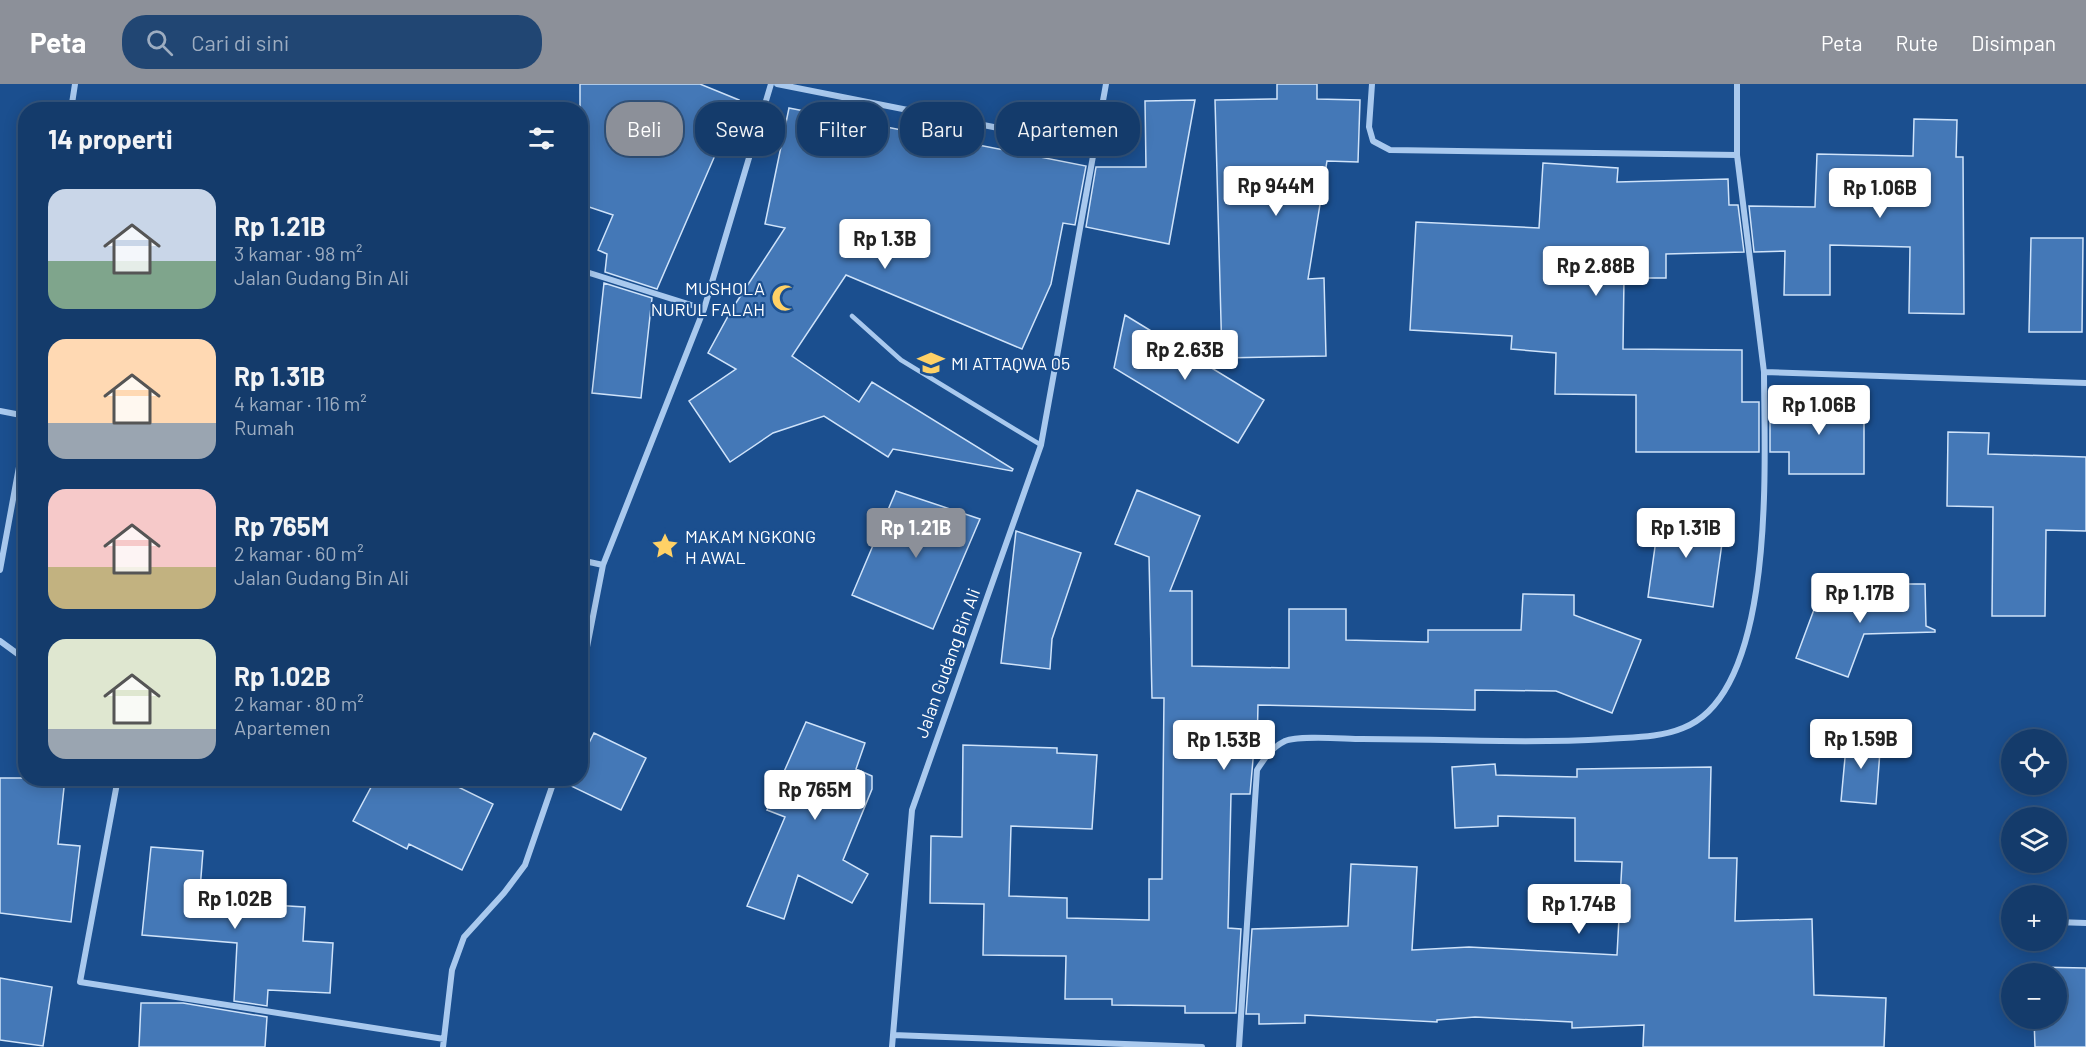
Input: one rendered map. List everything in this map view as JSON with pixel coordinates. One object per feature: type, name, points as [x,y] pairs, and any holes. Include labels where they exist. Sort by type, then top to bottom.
[{"type":"street","points":[[72,102],[75,84]]},
{"type":"street","points":[[588,642],[603,565],[704,309],[771,84]]},
{"type":"street","points":[[777,84],[996,128]]},
{"type":"street","name":"Jalan Gudang Bin Ali","points":[[1103,102],[1106,84]]},
{"type":"street","points":[[1372,84],[1369,127],[1373,141],[1390,150],[1737,155]]},
{"type":"street","points":[[1239,1047],[1257,770],[1274,748],[1286,741],[1331,738],[1576,741],[1660,735],[1685,728],[1705,715],[1719,698],[1744,653],[1754,608],[1763,537],[1764,372],[1737,155],[1737,84]]},
{"type":"street","name":"Jalan Gudang Bin Ali","points":[[892,1047],[912,810],[1041,445],[1092,156]]},
{"type":"street","points":[[588,273],[704,309]]},
{"type":"street","points":[[1764,372],[2086,383]]},
{"type":"street","points":[[0,411],[18,414]]},
{"type":"street","points":[[0,570],[18,472]]},
{"type":"street","points":[[588,562],[603,565]]},
{"type":"street","points":[[0,640],[18,654]]},
{"type":"street","points":[[117,786],[80,982],[444,1039]]},
{"type":"street","points":[[443,1047],[452,970],[464,937],[504,893],[525,865],[552,786]]},
{"type":"street","points":[[2067,922],[2086,923]]},
{"type":"street","points":[[893,1035],[1202,1047]]},
{"type":"lane","points":[[852,316],[901,360],[1041,445]]},
{"type":"building","points":[[580,84],[700,84],[739,100],[738,102],[695,102],[695,156],[715,156],[657,289],[605,272],[607,254],[598,250],[613,215],[588,207],[588,102],[580,102]]},
{"type":"building","points":[[1277,84],[1317,84],[1317,99],[1360,100],[1358,162],[1327,161],[1308,279],[1324,278],[1326,356],[1222,358],[1215,100],[1277,99]]},
{"type":"building","points":[[1195,100],[1169,244],[1086,227],[1096,167],[1146,167],[1145,101]]},
{"type":"building","points":[[789,108],[797,110],[797,156],[888,156],[888,127],[900,130],[900,156],[984,156],[984,146],[996,148],[996,156],[1035,156],[1086,166],[1075,225],[1063,223],[1051,284],[1022,349],[846,275],[792,356],[859,402],[872,382],[1013,469],[1012,471],[893,449],[888,457],[824,416],[773,433],[730,462],[689,401],[736,369],[708,353],[732,309],[785,228],[765,224],[779,156],[785,156],[785,127]]},
{"type":"building","points":[[1914,119],[1957,120],[1956,157],[1963,157],[1964,314],[1909,313],[1910,247],[1830,245],[1830,295],[1784,295],[1785,251],[1754,252],[1749,206],[1815,207],[1817,154],[1913,156]]},
{"type":"building","points":[[1543,163],[1618,168],[1617,182],[1728,179],[1729,205],[1738,205],[1744,252],[1666,254],[1666,278],[1624,278],[1623,349],[1742,350],[1742,402],[1759,402],[1759,452],[1636,452],[1636,395],[1555,394],[1556,353],[1511,349],[1512,336],[1410,330],[1416,222],[1539,228]]},
{"type":"building","points":[[2031,238],[2083,238],[2082,332],[2029,332]]},
{"type":"building","points":[[604,283],[652,298],[641,398],[592,393]]},
{"type":"building","points":[[1125,315],[1264,400],[1238,443],[1114,368]]},
{"type":"building","points":[[1770,402],[1864,402],[1864,474],[1789,474],[1789,452],[1770,452]]},
{"type":"building","points":[[1948,432],[1989,433],[1988,454],[2086,457],[2086,531],[2046,530],[2045,616],[1992,616],[1993,507],[1947,506]]},
{"type":"building","points":[[1137,490],[1200,516],[1170,591],[1192,591],[1192,666],[1289,668],[1289,609],[1346,609],[1346,640],[1428,642],[1428,630],[1521,630],[1523,594],[1574,595],[1574,615],[1641,640],[1612,713],[1556,691],[1475,690],[1475,710],[1258,705],[1257,748],[1254,748],[1250,794],[1231,794],[1228,928],[1241,929],[1236,1013],[1185,1013],[1185,1006],[1112,1005],[1112,999],[1065,999],[1066,956],[983,955],[984,904],[930,903],[931,836],[962,837],[963,745],[1057,748],[1057,753],[1097,755],[1092,829],[1011,826],[1009,896],[1067,898],[1067,918],[1149,920],[1149,879],[1162,879],[1164,698],[1152,698],[1149,557],[1115,544]]},
{"type":"building","points":[[896,491],[980,519],[933,629],[852,595]]},
{"type":"building","points":[[1660,511],[1725,522],[1713,607],[1648,597]]},
{"type":"building","points":[[1016,531],[1081,553],[1052,639],[1050,669],[1001,663]]},
{"type":"building","points":[[1881,584],[1925,584],[1926,626],[1935,632],[1864,634],[1848,677],[1796,658],[1822,588],[1882,610]]},
{"type":"building","points":[[806,722],[865,743],[856,769],[872,776],[872,789],[843,860],[868,874],[852,903],[798,875],[784,919],[747,906],[785,817],[767,810]]},
{"type":"building","points":[[594,733],[646,758],[621,810],[571,786],[588,786],[588,745]]},
{"type":"building","points":[[1847,736],[1881,738],[1876,804],[1841,801]]},
{"type":"building","points":[[1495,764],[1496,775],[1577,777],[1577,769],[1711,767],[1709,858],[1737,858],[1735,921],[1812,919],[1814,995],[1886,998],[1884,1047],[1643,1047],[1644,1025],[1572,1028],[1572,1022],[1475,1017],[1437,1020],[1437,1022],[1305,1015],[1305,1023],[1259,1024],[1259,1014],[1246,1014],[1252,929],[1348,926],[1351,864],[1417,867],[1412,950],[1469,947],[1617,955],[1622,862],[1575,861],[1575,818],[1498,816],[1498,826],[1455,828],[1452,767]]},
{"type":"building","points":[[0,778],[18,778],[18,786],[64,786],[58,844],[80,846],[71,922],[0,913]]},
{"type":"building","points":[[372,786],[456,786],[493,804],[462,870],[409,844],[407,849],[353,821]]},
{"type":"building","points":[[151,847],[203,851],[200,890],[205,891],[204,901],[305,907],[303,941],[333,943],[330,993],[268,990],[267,1006],[234,1001],[237,943],[142,935]]},
{"type":"building","points":[[2067,968],[2086,968],[2086,1047],[2035,1047],[2034,1029],[2067,1029]]},
{"type":"building","points":[[0,978],[52,987],[43,1046],[0,1040]]},
{"type":"building","points":[[141,1003],[183,1003],[267,1017],[265,1047],[139,1047]]},
{"type":"place","name":"MUSHOLA NURUL FALAH","points":[[785,298]]},
{"type":"place","name":"MI ATTAQWA 05","points":[[931,363]]},
{"type":"place","name":"MAKAM NGKONG H AWAL","points":[[665,546]]}]
